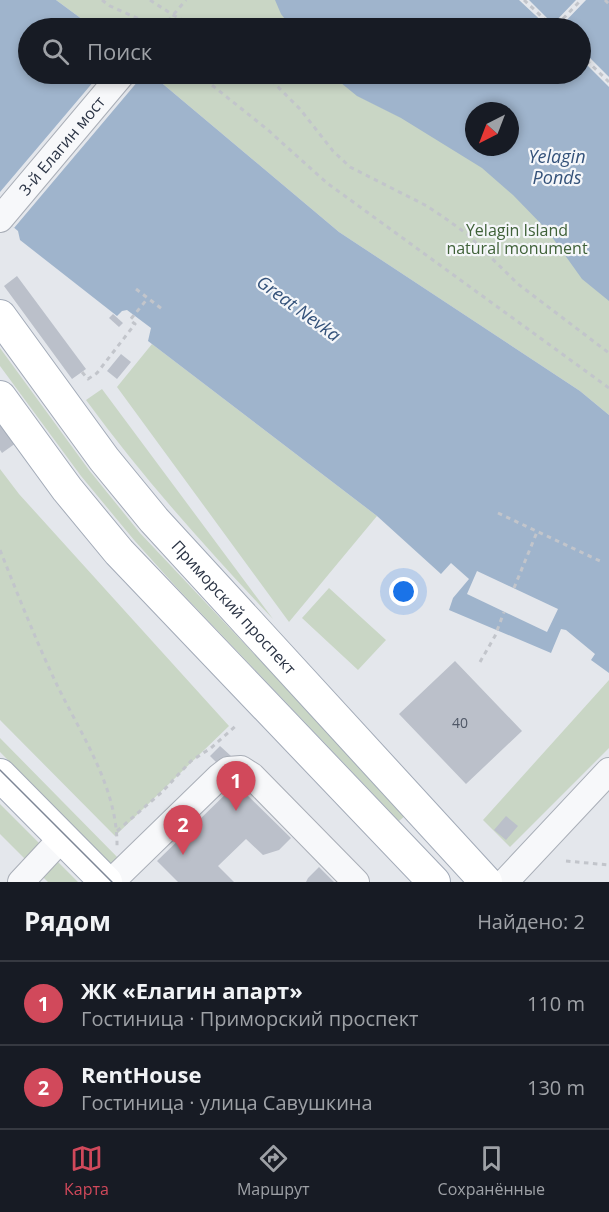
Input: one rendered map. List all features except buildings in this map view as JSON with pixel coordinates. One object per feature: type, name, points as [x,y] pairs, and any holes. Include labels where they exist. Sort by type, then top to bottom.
[{"type":"main road","name":"Приморский проспект","points":[[0,316],[104,459],[154,520],[486,882]]},
{"type":"main road","points":[[0,397],[67,489],[119,552],[434,882]]},
{"type":"main road","points":[[0,776],[106,882]]},
{"type":"street","name":"3-й Елагин мост","points":[[1,218],[114,84]]},
{"type":"street","points":[[111,882],[219,777],[228,770],[241,769],[252,776],[356,882]]},
{"type":"street","points":[[505,882],[609,771]]},
{"type":"street","points":[[21,882],[62,838]]},
{"type":"path","points":[[102,0],[137,18]]},
{"type":"path","points":[[150,0],[179,18]]},
{"type":"path","points":[[170,18],[186,0]]},
{"type":"path","points":[[524,0],[543,18]]},
{"type":"path","points":[[564,18],[581,0]]},
{"type":"path","points":[[605,0],[609,4]]},
{"type":"path","points":[[591,65],[609,82]]},
{"type":"path","points":[[210,84],[268,130],[327,183],[609,388]]},
{"type":"path","points":[[278,84],[333,151],[350,167],[442,216],[467,234],[518,284],[609,353]]},
{"type":"path","points":[[136,289],[162,309]]},
{"type":"path","points":[[81,384],[97,373],[135,324],[130,320],[148,298]]},
{"type":"path","points":[[82,372],[88,380]]},
{"type":"path","points":[[498,513],[600,561]]},
{"type":"path","points":[[514,588],[537,531]]},
{"type":"path","points":[[0,550],[57,684],[97,764],[116,818],[117,849]]},
{"type":"path","points":[[480,662],[495,636],[504,612]]},
{"type":"path","points":[[117,831],[162,792],[190,761],[211,748],[238,724]]},
{"type":"path","points":[[566,861],[609,865]]},
{"type":"green space","name":"Yelagin Island natural monument","points":[[56,0],[609,0],[609,415],[580,391],[339,232],[163,84],[591,84],[591,18],[80,18]]},
{"type":"green space","points":[[152,344],[377,516],[289,622],[117,387]]},
{"type":"green space","points":[[0,348],[89,470],[140,533],[406,815],[399,821],[134,540],[81,476],[0,366]]},
{"type":"green space","points":[[102,389],[273,619],[176,512],[86,400]]},
{"type":"green space","points":[[0,469],[19,494],[229,726],[115,836],[0,720]]},
{"type":"green space","points":[[329,588],[386,640],[358,670],[302,618]]},
{"type":"green space","points":[[609,680],[609,748],[510,847],[483,820]]},
{"type":"green space","points":[[0,738],[122,862],[112,865],[0,752]]},
{"type":"green space","points":[[0,804],[40,844],[28,862],[0,834]]},
{"type":"green space","points":[[58,862],[78,882],[48,882],[41,875]]},
{"type":"water","name":"Great Nevka","points":[[0,0],[56,0],[80,18],[18,18],[18,84],[163,84],[339,232],[580,391],[609,415],[609,673],[591,660],[595,654],[566,630],[561,629],[551,653],[449,610],[453,598],[469,579],[451,563],[441,574],[377,516],[148,341],[151,328],[127,310],[117,316],[20,240],[18,231],[0,216]]},
{"type":"water","name":"Yelagin Ponds","points":[[275,0],[609,0],[609,301],[582,279],[547,230],[513,195],[482,168],[401,118],[357,96],[342,84],[591,84],[591,18],[284,18]]},
{"type":"pier","points":[[519,0],[529,0],[547,18],[538,18]]},
{"type":"pier","points":[[576,0],[586,0],[569,18],[559,18]]},
{"type":"pier","points":[[591,59],[609,77],[609,87],[591,69]]},
{"type":"pier","points":[[92,84],[136,84],[14,228],[0,216],[0,192]]},
{"type":"pier","points":[[477,571],[558,609],[547,632],[467,594]]},
{"type":"tram line","points":[[0,770],[112,882]]},
{"type":"place","name":"ЖК «Елагин апарт»","points":[[236,811]]},
{"type":"place","name":"RentHouse","points":[[183,855]]}]
